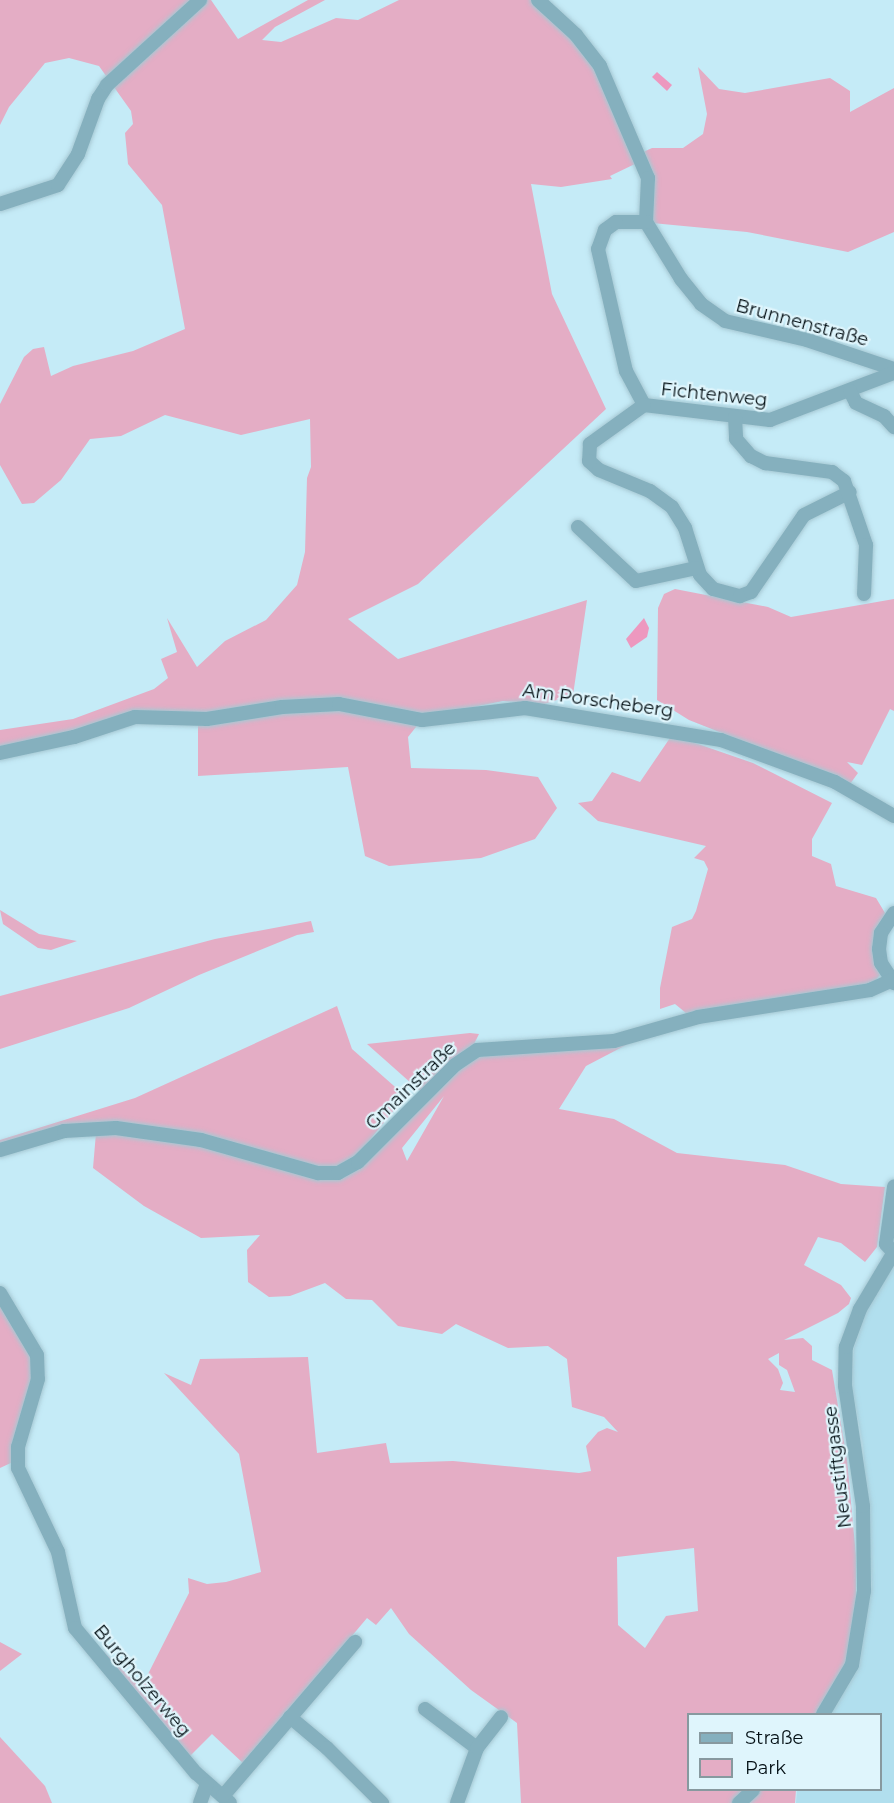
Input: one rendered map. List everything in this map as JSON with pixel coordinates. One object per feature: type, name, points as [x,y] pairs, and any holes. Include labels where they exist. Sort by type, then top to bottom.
[{"type":"street","points":[[0,204],[58,185],[78,154],[98,99],[107,85],[200,0]]},
{"type":"street","points":[[538,0],[576,35],[600,66],[648,178],[646,222]]},
{"type":"street","name":"Fichtenweg","points":[[646,222],[616,222],[605,230],[598,249],[626,371],[644,405],[773,420],[850,391],[894,371]]},
{"type":"street","name":"Brunnenstraße","points":[[646,222],[681,279],[719,319],[807,340],[894,371]]},
{"type":"street","points":[[850,391],[856,403],[879,413],[894,427]]},
{"type":"street","points":[[644,405],[594,440],[588,449],[589,461],[599,470],[665,500],[685,528],[696,568],[713,589],[747,595],[763,580],[804,514],[849,492]]},
{"type":"street","points":[[735,417],[736,439],[751,456],[765,463],[832,472],[841,477],[849,492],[866,545],[864,594]]},
{"type":"street","points":[[578,527],[594,538],[636,582],[696,568]]},
{"type":"street","name":"Am Porscheberg","points":[[0,753],[74,737],[135,717],[207,719],[282,707],[339,704],[422,720],[525,708],[722,740],[835,782],[894,816]]},
{"type":"street","points":[[893,982],[882,963],[880,941],[894,913]]},
{"type":"street","name":"Gmainstraße","points":[[0,1150],[64,1131],[116,1128],[176,1135],[318,1173],[338,1173],[358,1162],[455,1065],[477,1050],[614,1041],[698,1017],[870,990],[893,982]]},
{"type":"street","name":"Neustiftgasse","points":[[825,1713],[852,1665],[864,1591],[863,1506],[845,1380],[846,1347],[860,1309],[894,1252],[886,1240],[894,1187]]},
{"type":"street","name":"Burgholzerweg","points":[[0,1293],[37,1355],[38,1379],[18,1447],[18,1468],[58,1552],[68,1613],[84,1642],[207,1784],[226,1800],[290,1717],[355,1642]]},
{"type":"street","points":[[425,1708],[477,1748]]},
{"type":"street","points":[[290,1717],[327,1748],[382,1803]]},
{"type":"street","points":[[457,1803],[477,1748],[501,1717]]},
{"type":"street","points":[[200,1803],[207,1784]]},
{"type":"street","points":[[739,1803],[752,1791]]},
{"type":"shaded area","points":[[657,72],[672,85],[667,91],[652,77]]},
{"type":"shaded area","points":[[644,618],[649,628],[647,637],[631,648],[626,639]]},
{"type":"shaded area","points":[[894,1266],[894,1803],[796,1803],[797,1791],[882,1791],[882,1713],[828,1713],[857,1664],[872,1585],[863,1445],[852,1387],[854,1348],[868,1306]]},
{"type":"green space","points":[[0,0],[211,0],[238,39],[308,0],[325,0],[275,27],[262,40],[281,42],[336,18],[358,20],[399,0],[544,0],[586,42],[639,162],[610,176],[612,179],[561,187],[531,184],[552,294],[606,409],[418,584],[348,619],[398,659],[587,600],[573,695],[544,704],[503,701],[424,717],[408,737],[411,768],[486,770],[538,777],[557,808],[535,839],[481,858],[389,866],[365,856],[348,767],[198,776],[198,725],[194,719],[100,724],[0,749],[0,730],[73,719],[154,689],[168,678],[161,659],[177,652],[167,618],[197,667],[225,641],[266,620],[297,585],[305,552],[307,478],[311,467],[310,419],[241,435],[165,415],[121,436],[90,439],[61,480],[34,503],[22,504],[0,465],[0,404],[24,357],[33,349],[44,347],[51,376],[73,366],[133,351],[185,329],[162,205],[128,164],[125,133],[133,124],[131,111],[99,66],[69,58],[45,63],[9,107],[0,125]]},
{"type":"green space","points":[[698,67],[719,89],[745,93],[830,78],[850,91],[850,112],[894,88],[894,232],[848,252],[747,232],[652,223],[641,153],[652,148],[683,148],[703,134],[707,114]]},
{"type":"green space","points":[[675,589],[768,607],[791,617],[894,599],[894,711],[890,709],[862,765],[847,762],[858,773],[850,784],[689,720],[657,700],[658,608],[664,594]]},
{"type":"green space","points":[[672,735],[753,763],[832,803],[812,839],[812,856],[831,864],[836,886],[876,898],[885,913],[876,959],[880,975],[872,985],[686,1013],[675,1004],[660,1009],[660,988],[672,927],[692,919],[696,911],[708,869],[704,861],[694,858],[706,846],[598,821],[578,803],[592,801],[612,772],[640,782]]},
{"type":"green space","points":[[0,910],[39,934],[77,941],[51,950],[38,948],[3,924]]},
{"type":"green space","points":[[311,921],[314,932],[297,935],[199,975],[129,1008],[0,1049],[0,996],[215,939]]},
{"type":"green space","points":[[337,1006],[352,1049],[402,1093],[400,1103],[359,1153],[336,1167],[323,1167],[161,1129],[106,1124],[0,1148],[0,1140],[135,1098]]},
{"type":"green space","points":[[479,1034],[472,1048],[420,1091],[367,1044]]},
{"type":"green space","points":[[628,1044],[586,1066],[559,1109],[614,1119],[677,1153],[785,1165],[841,1184],[885,1187],[877,1247],[865,1262],[841,1243],[818,1237],[804,1265],[841,1285],[851,1298],[849,1304],[838,1313],[784,1340],[803,1338],[812,1346],[812,1360],[832,1370],[847,1459],[856,1556],[856,1669],[829,1713],[687,1713],[687,1791],[796,1791],[795,1803],[521,1803],[517,1723],[471,1690],[409,1634],[391,1608],[376,1625],[367,1618],[244,1764],[212,1734],[187,1759],[92,1640],[138,1685],[145,1680],[189,1593],[188,1578],[207,1584],[226,1582],[261,1572],[239,1454],[164,1373],[191,1385],[200,1359],[308,1357],[317,1453],[386,1443],[390,1463],[453,1461],[579,1473],[591,1471],[586,1446],[598,1432],[607,1428],[618,1432],[604,1417],[572,1407],[567,1359],[548,1346],[508,1348],[456,1324],[442,1334],[398,1326],[372,1300],[346,1299],[325,1283],[290,1296],[269,1297],[248,1282],[247,1250],[260,1235],[201,1238],[144,1206],[93,1168],[96,1133],[152,1135],[331,1178],[470,1059],[482,1053]],"holes":[[[444,1096],[407,1161],[402,1148]],[[779,1353],[779,1365],[787,1370],[795,1392],[780,1390],[783,1383],[778,1369],[768,1359]],[[694,1548],[698,1611],[666,1616],[645,1648],[618,1625],[617,1557]]]},
{"type":"green space","points":[[0,1299],[30,1347],[35,1373],[13,1462],[0,1468]]},
{"type":"green space","points":[[0,1642],[22,1654],[0,1671]]},
{"type":"green space","points":[[0,1737],[45,1786],[52,1803],[0,1803]]}]
